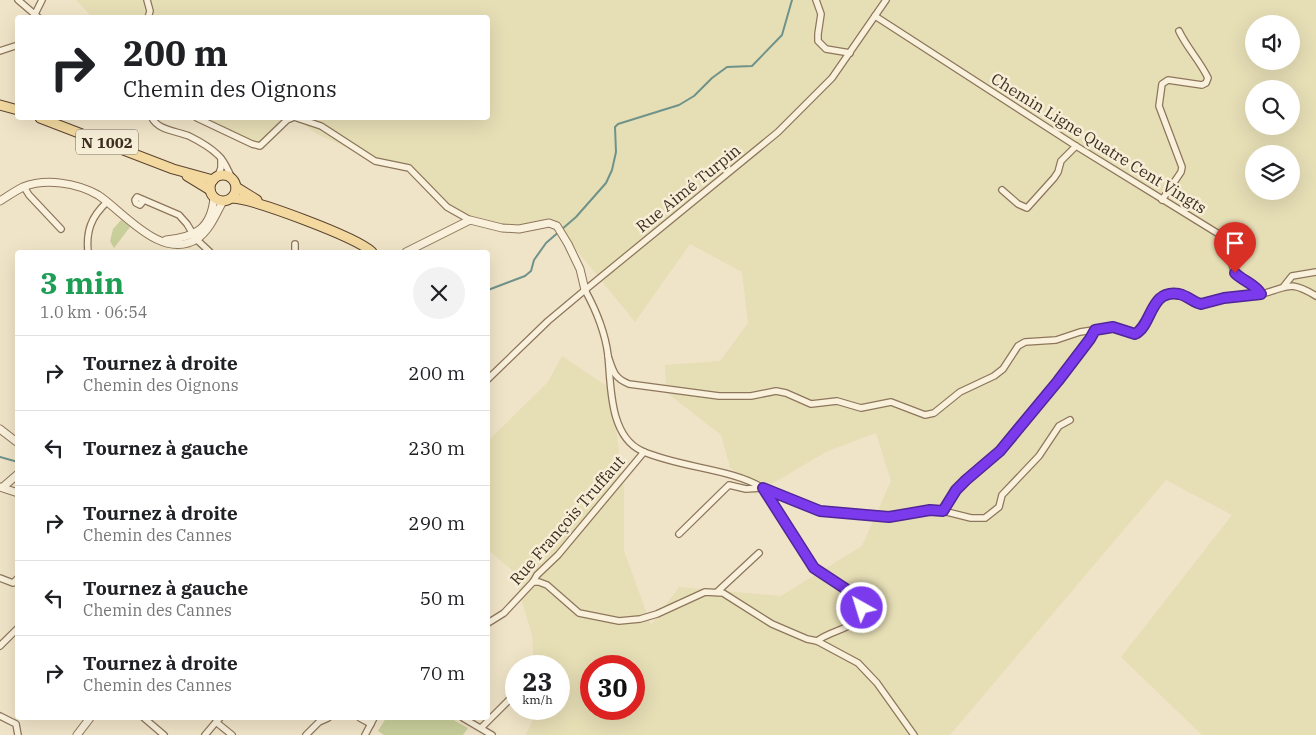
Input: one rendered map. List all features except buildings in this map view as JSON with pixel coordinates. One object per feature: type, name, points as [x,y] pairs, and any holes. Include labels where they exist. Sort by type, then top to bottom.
[{"type":"main road","points":[[0,105],[15,109]]},
{"type":"main road","name":"N 1002","points":[[45,120],[173,169],[215,178]]},
{"type":"main road","name":"N 1002","points":[[173,169],[220,197],[244,200],[270,208],[337,234],[368,250]]},
{"type":"main road","points":[[224,175],[232,178],[236,187],[220,197],[210,185],[215,178],[224,175]]},
{"type":"main road","name":"N 1002","points":[[236,187],[270,208]]},
{"type":"street","points":[[18,0],[33,15]]},
{"type":"street","points":[[36,15],[42,0]]},
{"type":"street","points":[[147,0],[150,11],[149,15]]},
{"type":"street","points":[[816,0],[821,14],[818,41],[826,49],[850,53]]},
{"type":"street","name":"Rue Aimé Turpin","points":[[490,377],[585,290],[778,132],[832,78],[886,0]]},
{"type":"street","name":"Chemin Ligne Quatre Cent Vingts","points":[[874,16],[1076,146],[1222,236],[1228,244],[1235,273],[1261,294]]},
{"type":"street","points":[[1162,200],[1182,172],[1182,167],[1159,106],[1162,84],[1168,80],[1202,85],[1206,83],[1208,78],[1200,62],[1184,42],[1179,31]]},
{"type":"street","points":[[0,51],[15,46]]},
{"type":"street","points":[[153,120],[163,128],[190,137],[211,149],[220,156],[232,178]]},
{"type":"street","points":[[201,120],[260,146],[287,120]]},
{"type":"street","points":[[303,120],[321,126],[376,161],[409,168],[447,207],[470,220],[519,229],[549,223],[557,226],[580,269],[585,290],[598,317],[608,356],[615,374],[620,380],[629,384],[719,396],[751,396],[776,391],[786,393],[811,404],[837,401],[861,408],[891,402],[925,415],[934,414],[960,392],[1003,370],[1021,344],[1056,340],[1080,332],[1113,327],[1135,334],[1140,332],[1154,306],[1160,299],[1169,295],[1186,296],[1201,304],[1231,297],[1272,292],[1284,286],[1292,276],[1316,272]]},
{"type":"street","points":[[1002,190],[1018,204],[1027,208],[1054,178],[1061,161],[1076,146]]},
{"type":"street","points":[[215,178],[221,168],[220,156]]},
{"type":"street","points":[[0,201],[24,187],[48,183],[66,184],[89,190],[107,202],[138,228],[164,240],[195,237],[208,221],[220,197]]},
{"type":"street","points":[[24,187],[28,194],[61,230]]},
{"type":"street","points":[[144,200],[179,215],[195,237],[208,250]]},
{"type":"street","points":[[88,250],[87,239],[91,223],[99,210],[107,202]]},
{"type":"street","points":[[410,250],[470,220]]},
{"type":"street","points":[[295,244],[296,250]]},
{"type":"street","points":[[1284,286],[1297,286],[1316,296]]},
{"type":"street","points":[[943,511],[956,490],[1000,451],[1058,381],[1095,330]]},
{"type":"street","points":[[608,356],[607,364],[613,409],[628,439],[636,448],[684,465],[755,483],[820,511],[889,517],[930,510],[943,511],[971,518],[985,518],[999,507],[1002,495],[1039,456],[1059,426],[1070,420]]},
{"type":"street","points":[[0,429],[15,441]]},
{"type":"street","name":"Rue François Truffaut","points":[[490,623],[504,613],[533,582],[537,575],[558,555],[644,452]]},
{"type":"street","points":[[1,487],[15,476]]},
{"type":"street","points":[[680,534],[729,485],[746,489],[763,488]]},
{"type":"street","points":[[1,487],[15,492]]},
{"type":"street","points":[[763,488],[814,568],[852,593],[862,602],[861,615],[852,625],[824,636],[817,641]]},
{"type":"street","points":[[717,592],[759,553]]},
{"type":"street","points":[[0,578],[13,583],[15,581]]},
{"type":"street","points":[[533,582],[547,585],[579,613],[620,621],[640,620],[706,592],[723,594],[779,628],[817,641],[858,663],[877,684],[914,735]]},
{"type":"street","points":[[0,646],[15,631]]},
{"type":"street","points":[[490,719],[505,704]]},
{"type":"street","points":[[0,716],[16,724],[18,735]]},
{"type":"street","points":[[77,735],[88,720]]},
{"type":"street","points":[[146,720],[164,735]]},
{"type":"street","points":[[205,735],[218,720],[232,735]]},
{"type":"street","points":[[306,735],[324,720]]},
{"type":"street","points":[[364,720],[371,724]]},
{"type":"street","points":[[365,735],[373,720]]},
{"type":"street","points":[[467,720],[492,735]]},
{"type":"street","points":[[481,728],[489,720]]},
{"type":"shaded area","points":[[76,0],[1316,0],[1316,735],[1202,735],[1121,657],[1232,515],[1166,480],[950,735],[526,735],[532,720],[570,720],[570,655],[533,655],[532,635],[513,571],[490,552],[490,439],[548,382],[562,356],[611,389],[624,490],[624,551],[651,625],[679,587],[781,596],[862,546],[891,481],[876,433],[826,452],[755,494],[730,467],[721,435],[666,392],[665,365],[720,361],[748,323],[742,272],[690,244],[635,322],[557,226],[502,228],[470,220],[447,207],[409,168],[375,161],[317,134],[298,120],[490,120],[490,15],[90,15]]},
{"type":"shaded area","points":[[201,120],[291,120],[266,140],[252,144]]},
{"type":"green space","points":[[121,220],[130,227],[114,248],[110,241],[113,229]]},
{"type":"green space","points":[[385,720],[454,720],[468,728],[463,735],[384,735],[378,731]]},
{"type":"waterway","points":[[490,289],[525,276],[531,271],[534,260],[546,243],[576,217],[606,183],[612,170],[616,152],[615,127],[618,124],[679,105],[694,96],[712,78],[727,67],[752,66],[782,35],[792,0]]},
{"type":"waterway","points":[[0,457],[15,461]]},
{"type":"route","points":[[862,608],[862,602],[852,593],[814,568],[763,488],[820,511],[889,517],[930,510],[943,511],[956,490],[1000,451],[1058,381],[1095,330],[1113,327],[1120,328],[1130,334],[1140,332],[1154,306],[1160,299],[1169,295],[1186,296],[1201,304],[1238,295],[1261,294],[1235,273]]}]
